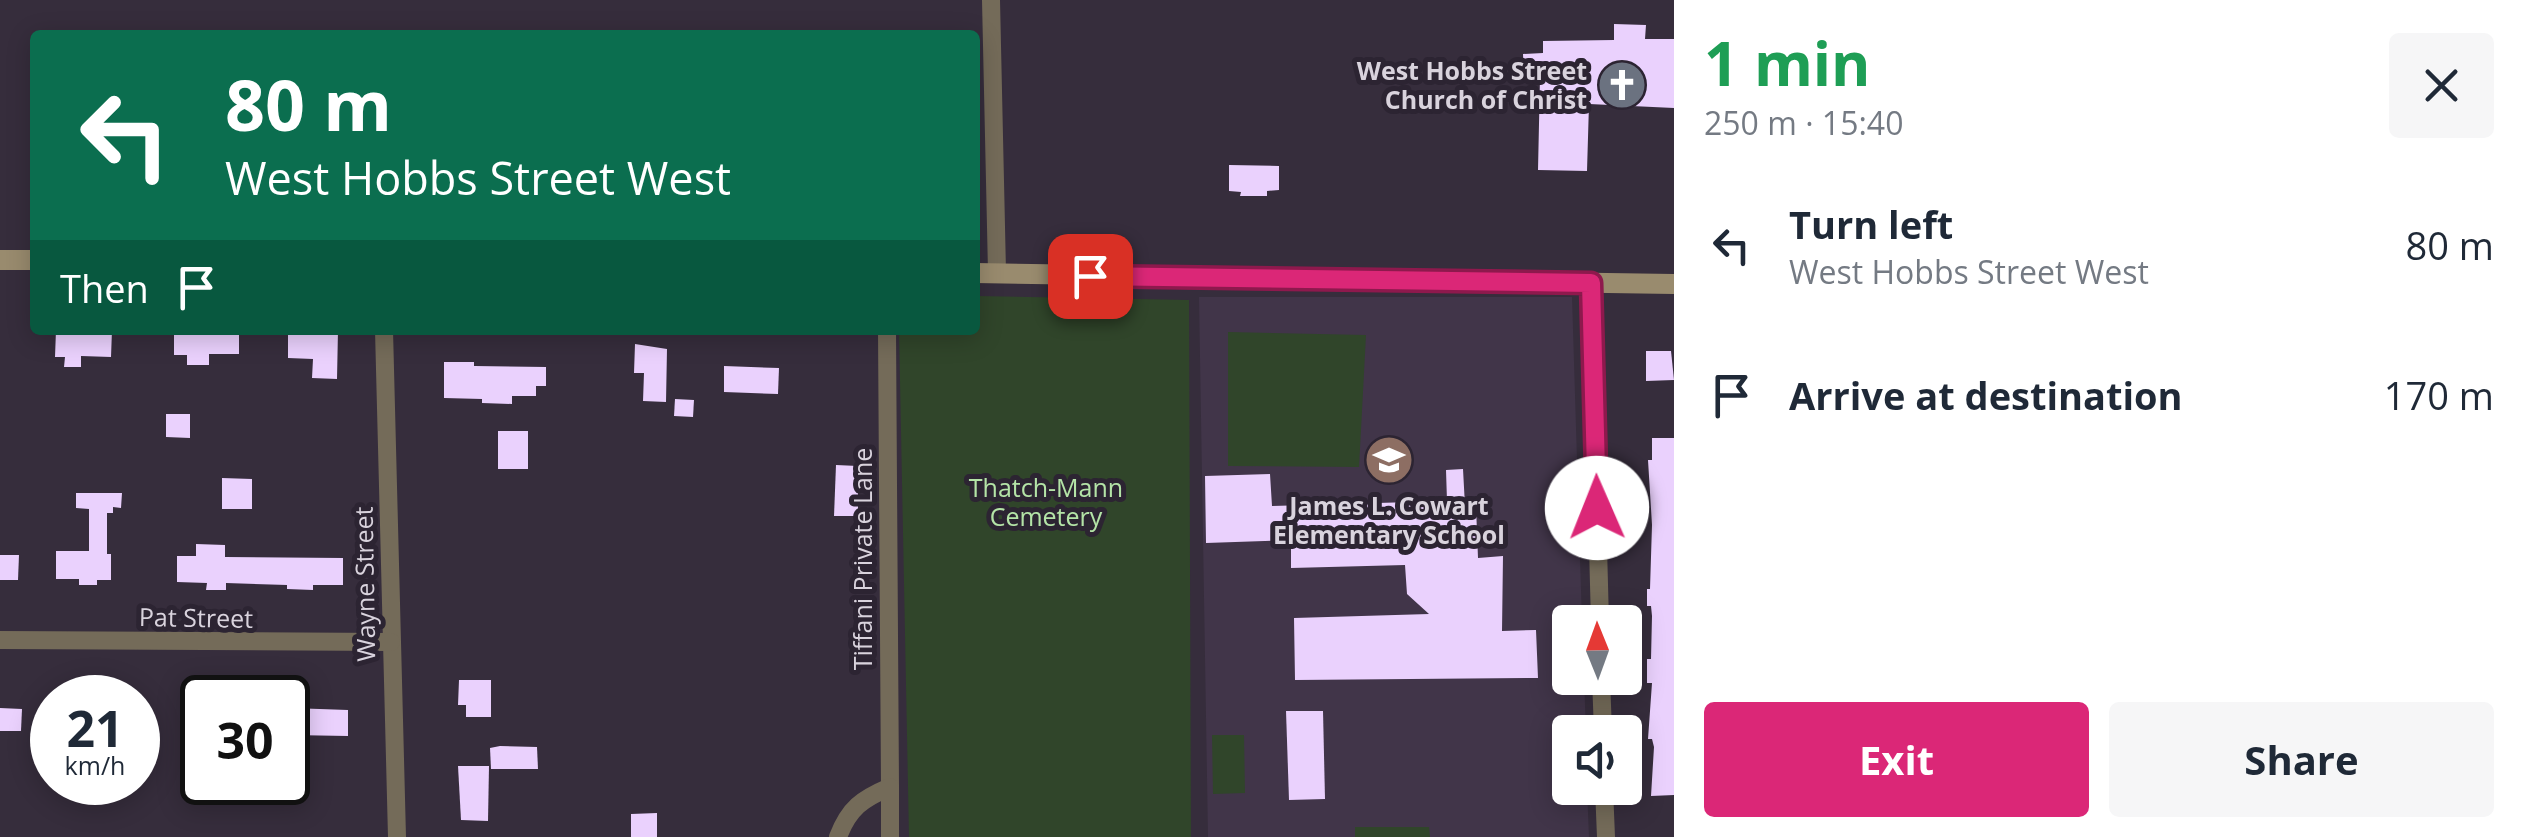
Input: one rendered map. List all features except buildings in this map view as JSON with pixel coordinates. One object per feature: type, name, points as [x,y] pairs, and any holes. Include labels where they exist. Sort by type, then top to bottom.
[{"type":"street","points":[[991,0],[997,272]]},
{"type":"street","points":[[0,260],[30,260]]},
{"type":"street","points":[[980,273],[1674,284]]},
{"type":"street","points":[[1591,283],[1600,605]]},
{"type":"street","name":"Wayne Street","points":[[384,335],[397,837]]},
{"type":"street","name":"Tiffani Private Lane","points":[[887,335],[890,837]]},
{"type":"street","name":"Pat Street","points":[[0,640],[391,642]]},
{"type":"street","points":[[838,837],[846,816],[862,799],[890,787]]},
{"type":"street","points":[[1605,805],[1606,837]]},
{"type":"shaded area","name":"James L. Cowart Elementary School","points":[[1199,297],[1572,297],[1581,605],[1552,605],[1552,695],[1585,695],[1585,715],[1552,715],[1552,805],[1588,805],[1589,837],[1208,837]]},
{"type":"green space","name":"Thatch-Mann Cemetery","points":[[980,296],[1189,300],[1191,837],[909,837],[899,335],[980,335]]},
{"type":"green space","points":[[1228,332],[1366,335],[1359,467],[1228,466]]},
{"type":"green space","points":[[1212,735],[1244,735],[1245,793],[1213,794]]},
{"type":"green space","points":[[1355,827],[1429,827],[1430,837],[1355,837]]},
{"type":"place","name":"West Hobbs Street Church of Christ","points":[[1622,85]]},
{"type":"place","name":"James L. Cowart Elementary School","points":[[1389,460]]},
{"type":"route","points":[[1090,276],[1591,283],[1597,508]]}]
